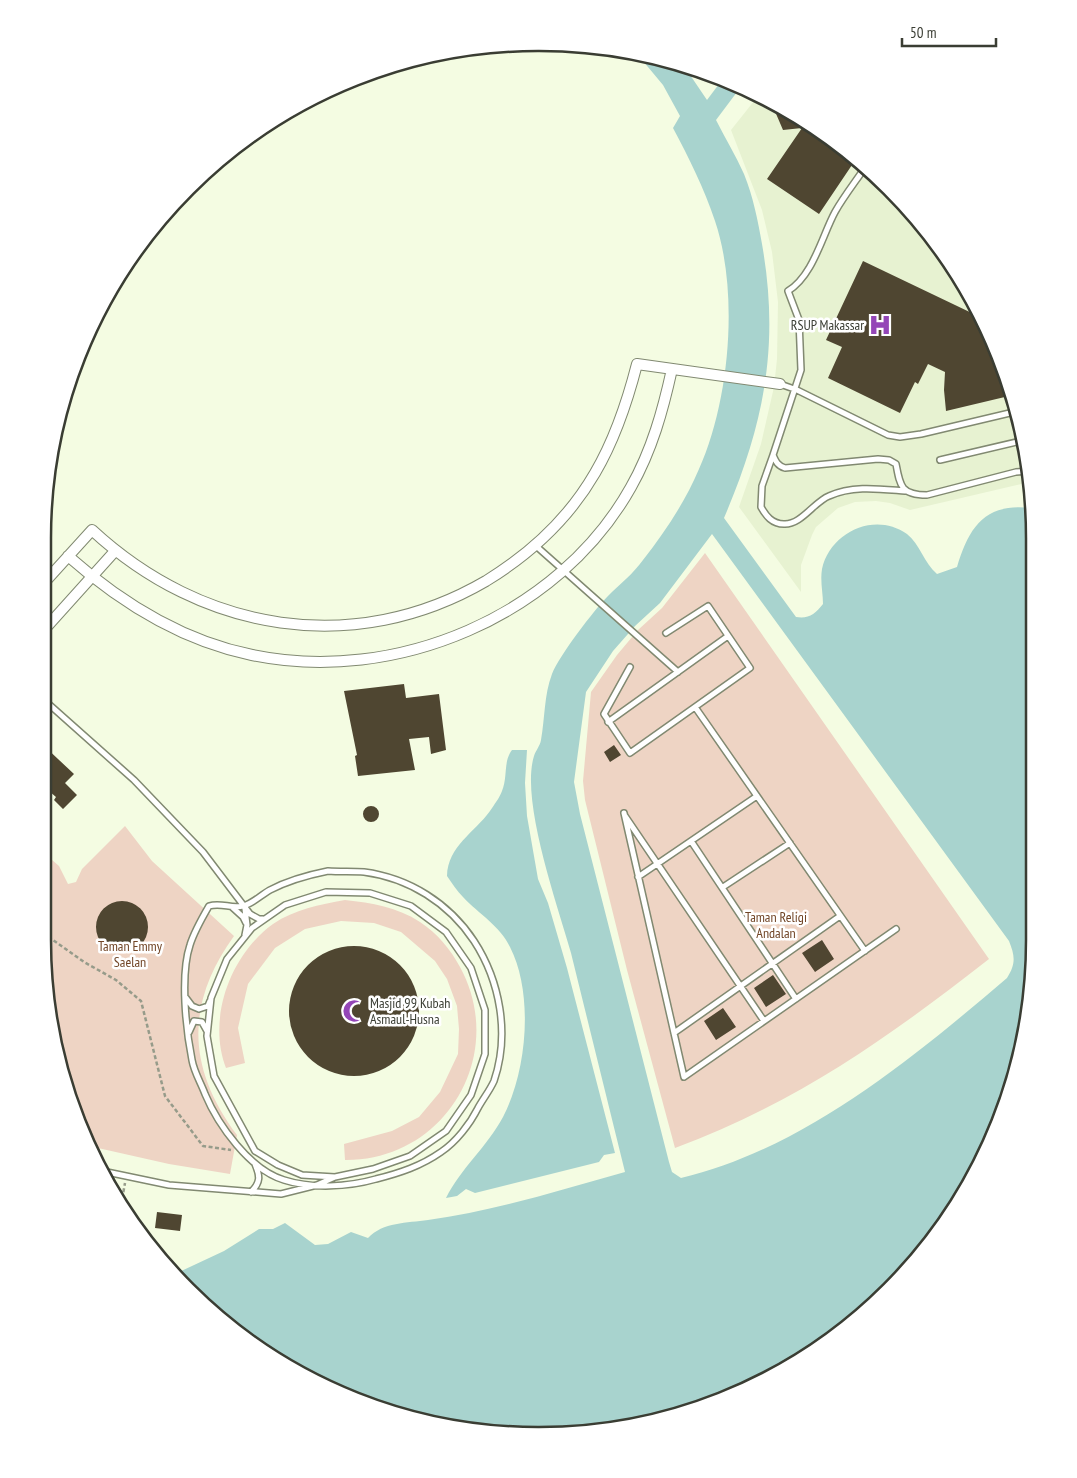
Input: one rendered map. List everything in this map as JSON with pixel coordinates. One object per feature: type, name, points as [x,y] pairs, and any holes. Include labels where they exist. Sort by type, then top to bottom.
[{"type":"street","points":[[51,574],[92,530],[114,550],[139,568],[179,591],[218,608],[272,622],[320,627],[371,623],[423,611],[462,594],[502,571],[536,546],[569,511],[594,475],[611,444],[626,406],[637,364],[780,384]]},
{"type":"street","points":[[68,556],[92,577],[129,603],[168,626],[209,643],[252,656],[294,661],[327,662],[357,660],[408,652],[453,637],[510,609],[540,590],[564,570],[590,543],[631,487],[661,418],[672,369]]},
{"type":"street","points":[[51,621],[114,550]]},
{"type":"lane","points":[[861,173],[836,210],[797,286],[788,291],[799,320],[802,349],[801,370],[797,390],[762,486],[761,507],[771,521],[785,525],[794,522],[819,500],[830,495],[859,489],[906,491]]},
{"type":"lane","points":[[780,384],[797,390],[888,435],[900,437],[921,434],[1009,413]]},
{"type":"lane","points":[[940,460],[1016,442]]},
{"type":"lane","points":[[773,456],[778,465],[785,468],[878,459],[889,460],[896,464],[898,481],[911,494],[927,495],[1021,472]]},
{"type":"lane","points":[[536,546],[637,638],[678,672]]},
{"type":"lane","points":[[630,667],[604,714],[630,753],[750,668],[708,606],[666,633]]},
{"type":"lane","points":[[608,722],[728,636]]},
{"type":"lane","points":[[51,707],[134,780],[203,852],[250,914],[259,919],[267,918]]},
{"type":"lane","points":[[695,708],[865,951]]},
{"type":"lane","points":[[638,877],[757,796]]},
{"type":"lane","points":[[764,1021],[624,813],[684,1077],[896,929]]},
{"type":"lane","points":[[691,840],[796,999]]},
{"type":"lane","points":[[723,888],[790,844]]},
{"type":"lane","points":[[328,871],[364,872],[399,881],[431,896],[464,926],[488,962],[499,1000],[502,1035],[494,1081],[471,1121],[443,1151],[408,1171],[354,1185],[317,1185],[284,1180],[254,1162],[242,1152],[208,1103],[192,1063],[186,998],[189,946],[209,906],[217,903],[231,907],[244,906],[269,891],[300,877],[328,871]]},
{"type":"lane","points":[[111,1173],[169,1185],[281,1194],[317,1185],[335,1177],[372,1169],[410,1156],[446,1131],[471,1095],[485,1054],[485,1010],[471,968],[456,946],[446,932],[411,906],[370,892],[326,892],[285,905],[252,928],[227,959],[208,1006],[200,1009],[192,1006],[186,998]]},
{"type":"lane","points":[[250,914],[250,906],[254,900]]},
{"type":"lane","points":[[244,906],[247,925],[244,938]]},
{"type":"lane","points":[[231,907],[243,917],[247,925]]},
{"type":"lane","points":[[674,1033],[840,916]]},
{"type":"lane","points":[[208,1034],[211,998]]},
{"type":"lane","points":[[188,1035],[194,1021],[202,1022],[205,1025],[214,1076],[255,1151],[278,1165],[302,1175],[335,1177]]},
{"type":"lane","points":[[251,1192],[258,1184],[260,1176],[254,1162]]},
{"type":"path","points":[[51,939],[84,962],[116,980],[140,1001],[165,1096],[203,1146],[242,1152]]},
{"type":"path","points":[[123,1194],[127,1177]]},
{"type":"shaded area","name":"RSUP Makassar","points":[[754,101],[809,133],[835,152],[860,172],[905,217],[944,268],[976,323],[1000,382],[1009,412],[1022,475],[1023,484],[910,510],[890,503],[876,501],[855,502],[838,508],[816,527],[812,535],[801,565],[801,592],[739,507],[761,444],[774,387],[777,359],[778,302],[772,252],[762,210],[731,130]]},
{"type":"green space","name":"Taman Religi Andalan","points":[[705,553],[989,959],[877,1042],[801,1089],[761,1111],[675,1148],[627,970],[585,800],[583,781],[591,692],[617,655],[638,630],[662,608]]},
{"type":"green space","name":"Taman Emmy Saelan","points":[[125,826],[152,861],[234,936],[218,961],[207,986],[200,1011],[198,1036],[201,1061],[209,1085],[221,1110],[237,1135],[230,1174],[169,1164],[98,1148],[77,1096],[68,1066],[55,1003],[52,971],[51,859],[59,866],[68,884],[76,882],[82,869]]},
{"type":"green space","points":[[345,900],[375,904],[393,909],[420,922],[438,937],[448,948],[460,967],[473,1001],[476,1034],[471,1067],[458,1097],[438,1123],[412,1143],[381,1156],[345,1160],[344,1144],[392,1131],[419,1117],[440,1092],[458,1054],[459,1029],[457,1006],[447,979],[435,961],[401,932],[374,923],[341,921],[305,929],[275,948],[248,984],[238,1028],[245,1063],[226,1068],[221,1049],[219,1029],[226,989],[234,970],[258,937],[273,924],[299,911]]},
{"type":"water","points":[[645,64],[691,76],[707,100],[718,85],[736,93],[716,120],[738,160],[750,191],[762,244],[769,317],[765,384],[758,417],[738,483],[724,518],[796,617],[811,615],[823,604],[821,573],[827,556],[834,545],[856,529],[868,525],[881,525],[894,527],[907,534],[937,574],[957,567],[967,540],[981,521],[990,514],[1001,509],[1025,508],[1026,940],[1022,1003],[1009,1066],[1000,1096],[976,1155],[960,1183],[944,1210],[905,1261],[860,1306],[835,1326],[809,1345],[754,1377],[725,1390],[665,1410],[602,1423],[570,1426],[538,1427],[475,1423],[412,1410],[382,1401],[323,1377],[268,1345],[242,1326],[217,1306],[181,1271],[224,1251],[259,1229],[273,1229],[285,1223],[315,1245],[328,1244],[351,1232],[368,1238],[388,1226],[503,1206],[625,1172],[571,953],[542,854],[532,799],[531,775],[534,756],[541,740],[547,690],[556,666],[586,622],[608,596],[639,565],[674,516],[699,469],[710,441],[718,411],[728,346],[729,312],[727,280],[715,221],[706,197],[673,128],[680,116],[663,85]],"holes":[[[712,534],[1009,941],[1014,960],[1007,978],[934,1039],[855,1097],[771,1146],[726,1164],[681,1178],[672,1172],[580,814],[574,782],[586,692],[613,651],[635,626],[660,603]]]},
{"type":"water","points":[[512,750],[527,750],[525,783],[527,816],[538,879],[548,903],[567,968],[615,1153],[604,1155],[599,1162],[475,1193],[466,1189],[457,1196],[446,1198],[503,1117],[518,1078],[522,1055],[525,1009],[518,966],[510,947],[501,933],[463,897],[447,876],[448,865],[457,848],[484,819],[500,796],[504,785],[507,759]]},
{"type":"building","points":[[776,114],[801,128],[783,130]]},
{"type":"building","points":[[802,129],[852,165],[819,214],[767,179]]},
{"type":"building","points":[[863,261],[970,312],[989,352],[1005,397],[946,411],[945,372],[928,364],[918,384],[915,382],[900,413],[828,378],[842,347],[826,340]]},
{"type":"building","points":[[404,684],[406,698],[439,694],[446,750],[431,754],[429,737],[409,739],[415,770],[358,776],[355,756],[357,755],[344,691]]},
{"type":"building","points":[[614,745],[621,755],[610,762],[604,752]]},
{"type":"building","points":[[51,752],[74,774],[65,783],[77,795],[63,809],[54,800],[56,797],[51,793]]},
{"type":"building","points":[[371,806],[377,808],[379,814],[377,820],[371,822],[365,820],[363,814],[365,808]]},
{"type":"building","points":[[117,901],[127,901],[141,908],[148,922],[148,932],[141,946],[127,953],[117,953],[107,949],[100,942],[96,932],[96,922],[100,912],[107,905]]},
{"type":"building","points":[[822,940],[834,959],[815,972],[802,953]]},
{"type":"building","name":"Masjid 99 Kubah Asmaul-Husna","points":[[354,946],[367,947],[379,951],[400,965],[414,986],[418,998],[418,1024],[414,1036],[400,1057],[379,1071],[367,1075],[354,1076],[341,1075],[329,1071],[308,1057],[294,1036],[290,1024],[289,1011],[290,998],[294,986],[308,965],[329,951],[341,947]]},
{"type":"building","points":[[773,975],[786,994],[766,1007],[754,988]]},
{"type":"building","points":[[723,1008],[736,1027],[716,1040],[704,1021]]},
{"type":"building","points":[[157,1212],[182,1215],[180,1231],[155,1228]]},
{"type":"place","name":"RSUP Makassar","points":[[880,325]]},
{"type":"place","name":"Masjid 99 Kubah Asmaul-Husna","points":[[354,1011]]}]
